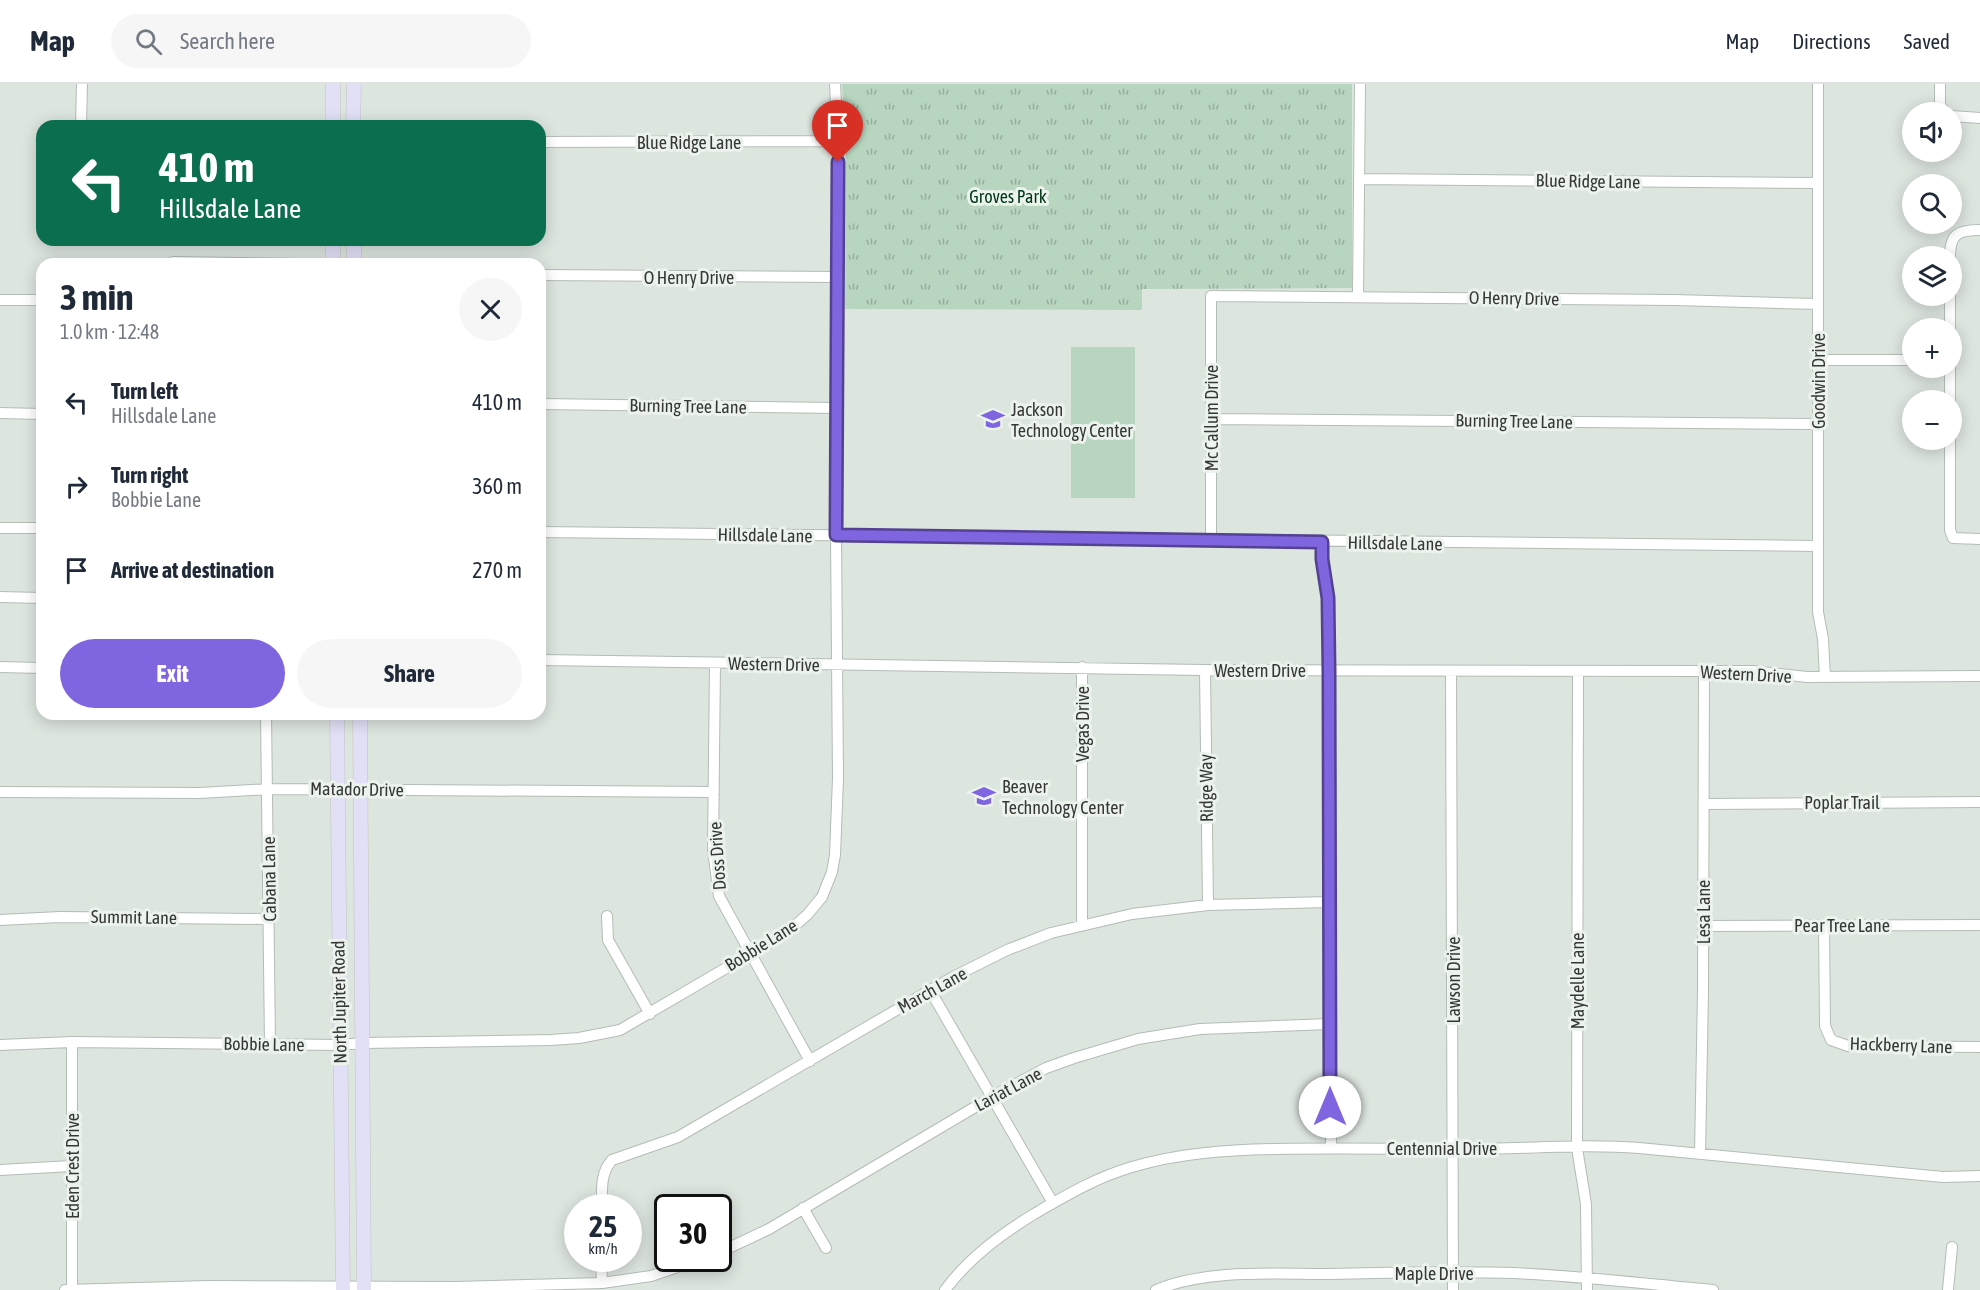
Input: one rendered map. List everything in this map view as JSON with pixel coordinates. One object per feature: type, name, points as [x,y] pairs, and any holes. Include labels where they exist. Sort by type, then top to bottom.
[{"type":"main road","points":[[333,84],[333,120]]},
{"type":"main road","points":[[353,120],[354,84]]},
{"type":"main road","name":"North Jupiter Road","points":[[337,720],[343,1289]]},
{"type":"main road","name":"North Jupiter Road","points":[[360,720],[364,1289]]},
{"type":"street","points":[[81,120],[82,84]]},
{"type":"street","name":"Bobbie Lane","points":[[0,1045],[72,1042],[340,1045],[579,1038],[620,1030],[650,1014],[786,933],[807,915],[822,897],[832,872],[835,855],[838,141],[835,84]]},
{"type":"street","points":[[1358,297],[1360,84]]},
{"type":"street","name":"Goodwin Drive","points":[[1818,84],[1817,546],[1818,612],[1823,639],[1825,677]]},
{"type":"street","points":[[1940,84],[1940,102]]},
{"type":"street","points":[[1962,117],[1980,118]]},
{"type":"street","name":"Blue Ridge Lane","points":[[546,142],[838,141]]},
{"type":"street","name":"Blue Ridge Lane","points":[[1359,179],[1818,183]]},
{"type":"street","points":[[1950,246],[1950,242],[1957,233],[1980,230]]},
{"type":"street","name":"O Henry Drive","points":[[546,275],[837,277]]},
{"type":"street","name":"O Henry Drive","points":[[1211,296],[1818,304]]},
{"type":"street","name":"Mc Callum Drive","points":[[1211,296],[1211,541]]},
{"type":"street","points":[[0,300],[36,300]]},
{"type":"street","points":[[1818,360],[1902,360]]},
{"type":"street","name":"Burning Tree Lane","points":[[546,404],[836,408]]},
{"type":"street","points":[[0,413],[36,414]]},
{"type":"street","name":"Burning Tree Lane","points":[[1211,419],[1818,424]]},
{"type":"street","points":[[1950,450],[1950,530],[1953,538],[1980,539]]},
{"type":"street","points":[[0,528],[36,528]]},
{"type":"street","name":"Hillsdale Lane","points":[[546,532],[1817,546]]},
{"type":"street","points":[[1322,542],[1322,559],[1328,598],[1331,1148]]},
{"type":"street","points":[[0,597],[36,598]]},
{"type":"street","name":"Western Drive","points":[[546,660],[1205,670],[1704,670],[1752,671],[1808,677],[1980,676]]},
{"type":"street","name":"Doss Drive","points":[[715,663],[713,850],[719,896],[810,1061]]},
{"type":"street","points":[[0,667],[36,668]]},
{"type":"street","name":"Vegas Drive","points":[[1082,668],[1082,925]]},
{"type":"street","name":"Ridge Way","points":[[1205,670],[1208,905]]},
{"type":"street","name":"Lesa Lane","points":[[1700,1154],[1704,670]]},
{"type":"street","name":"Lawson Drive","points":[[1451,671],[1454,1290]]},
{"type":"street","name":"Maydelle Lane","points":[[1578,671],[1577,1148],[1586,1204],[1587,1284]]},
{"type":"street","name":"Cabana Lane","points":[[266,720],[270,1044]]},
{"type":"street","name":"Matador Drive","points":[[0,792],[200,793],[268,789],[360,789],[714,792]]},
{"type":"street","name":"Poplar Trail","points":[[1704,804],[1980,802]]},
{"type":"street","name":"March Lane","points":[[602,1194],[602,1178],[605,1168],[612,1160],[678,1137],[930,990],[1007,950],[1082,925],[1132,914],[1208,905],[1329,902]]},
{"type":"street","points":[[607,916],[608,940],[650,1014]]},
{"type":"street","name":"Summit Lane","points":[[0,920],[60,917],[269,919]]},
{"type":"street","name":"Hackberry Lane","points":[[1824,925],[1825,1026],[1831,1040],[1848,1046],[1980,1047]]},
{"type":"street","name":"Pear Tree Lane","points":[[1703,926],[1980,925]]},
{"type":"street","points":[[930,990],[1053,1203]]},
{"type":"street","name":"Lariat Lane","points":[[732,1246],[769,1229],[992,1097],[1046,1068],[1138,1039],[1200,1029],[1330,1024]]},
{"type":"street","name":"Eden Crest Drive","points":[[72,1042],[72,1289]]},
{"type":"street","name":"Centennial Drive","points":[[945,1290],[971,1260],[1003,1234],[1098,1179],[1131,1167],[1210,1151],[1331,1148],[1627,1147],[1925,1175],[1980,1176]]},
{"type":"street","points":[[0,1170],[71,1166]]},
{"type":"street","points":[[802,1208],[826,1248]]},
{"type":"street","points":[[1948,1290],[1952,1247]]},
{"type":"street","points":[[602,1272],[602,1283]]},
{"type":"street","points":[[65,1290],[209,1286],[364,1289],[602,1283],[651,1276],[663,1272]]},
{"type":"street","name":"Maple Drive","points":[[1156,1290],[1172,1283],[1255,1274],[1514,1273],[1587,1284],[1713,1290]]},
{"type":"green space","name":"Groves Park","points":[[842,84],[1352,84],[1352,288],[1142,289],[1142,310],[845,309],[846,139]]},
{"type":"green space","points":[[1071,347],[1135,347],[1135,498],[1071,498]]},
{"type":"place","name":"Jackson Technology Center","points":[[993,419]]},
{"type":"place","name":"Beaver Technology Center","points":[[984,796]]},
{"type":"route","points":[[838,162],[836,535],[1322,542],[1322,559],[1328,598],[1330,1107]]}]
